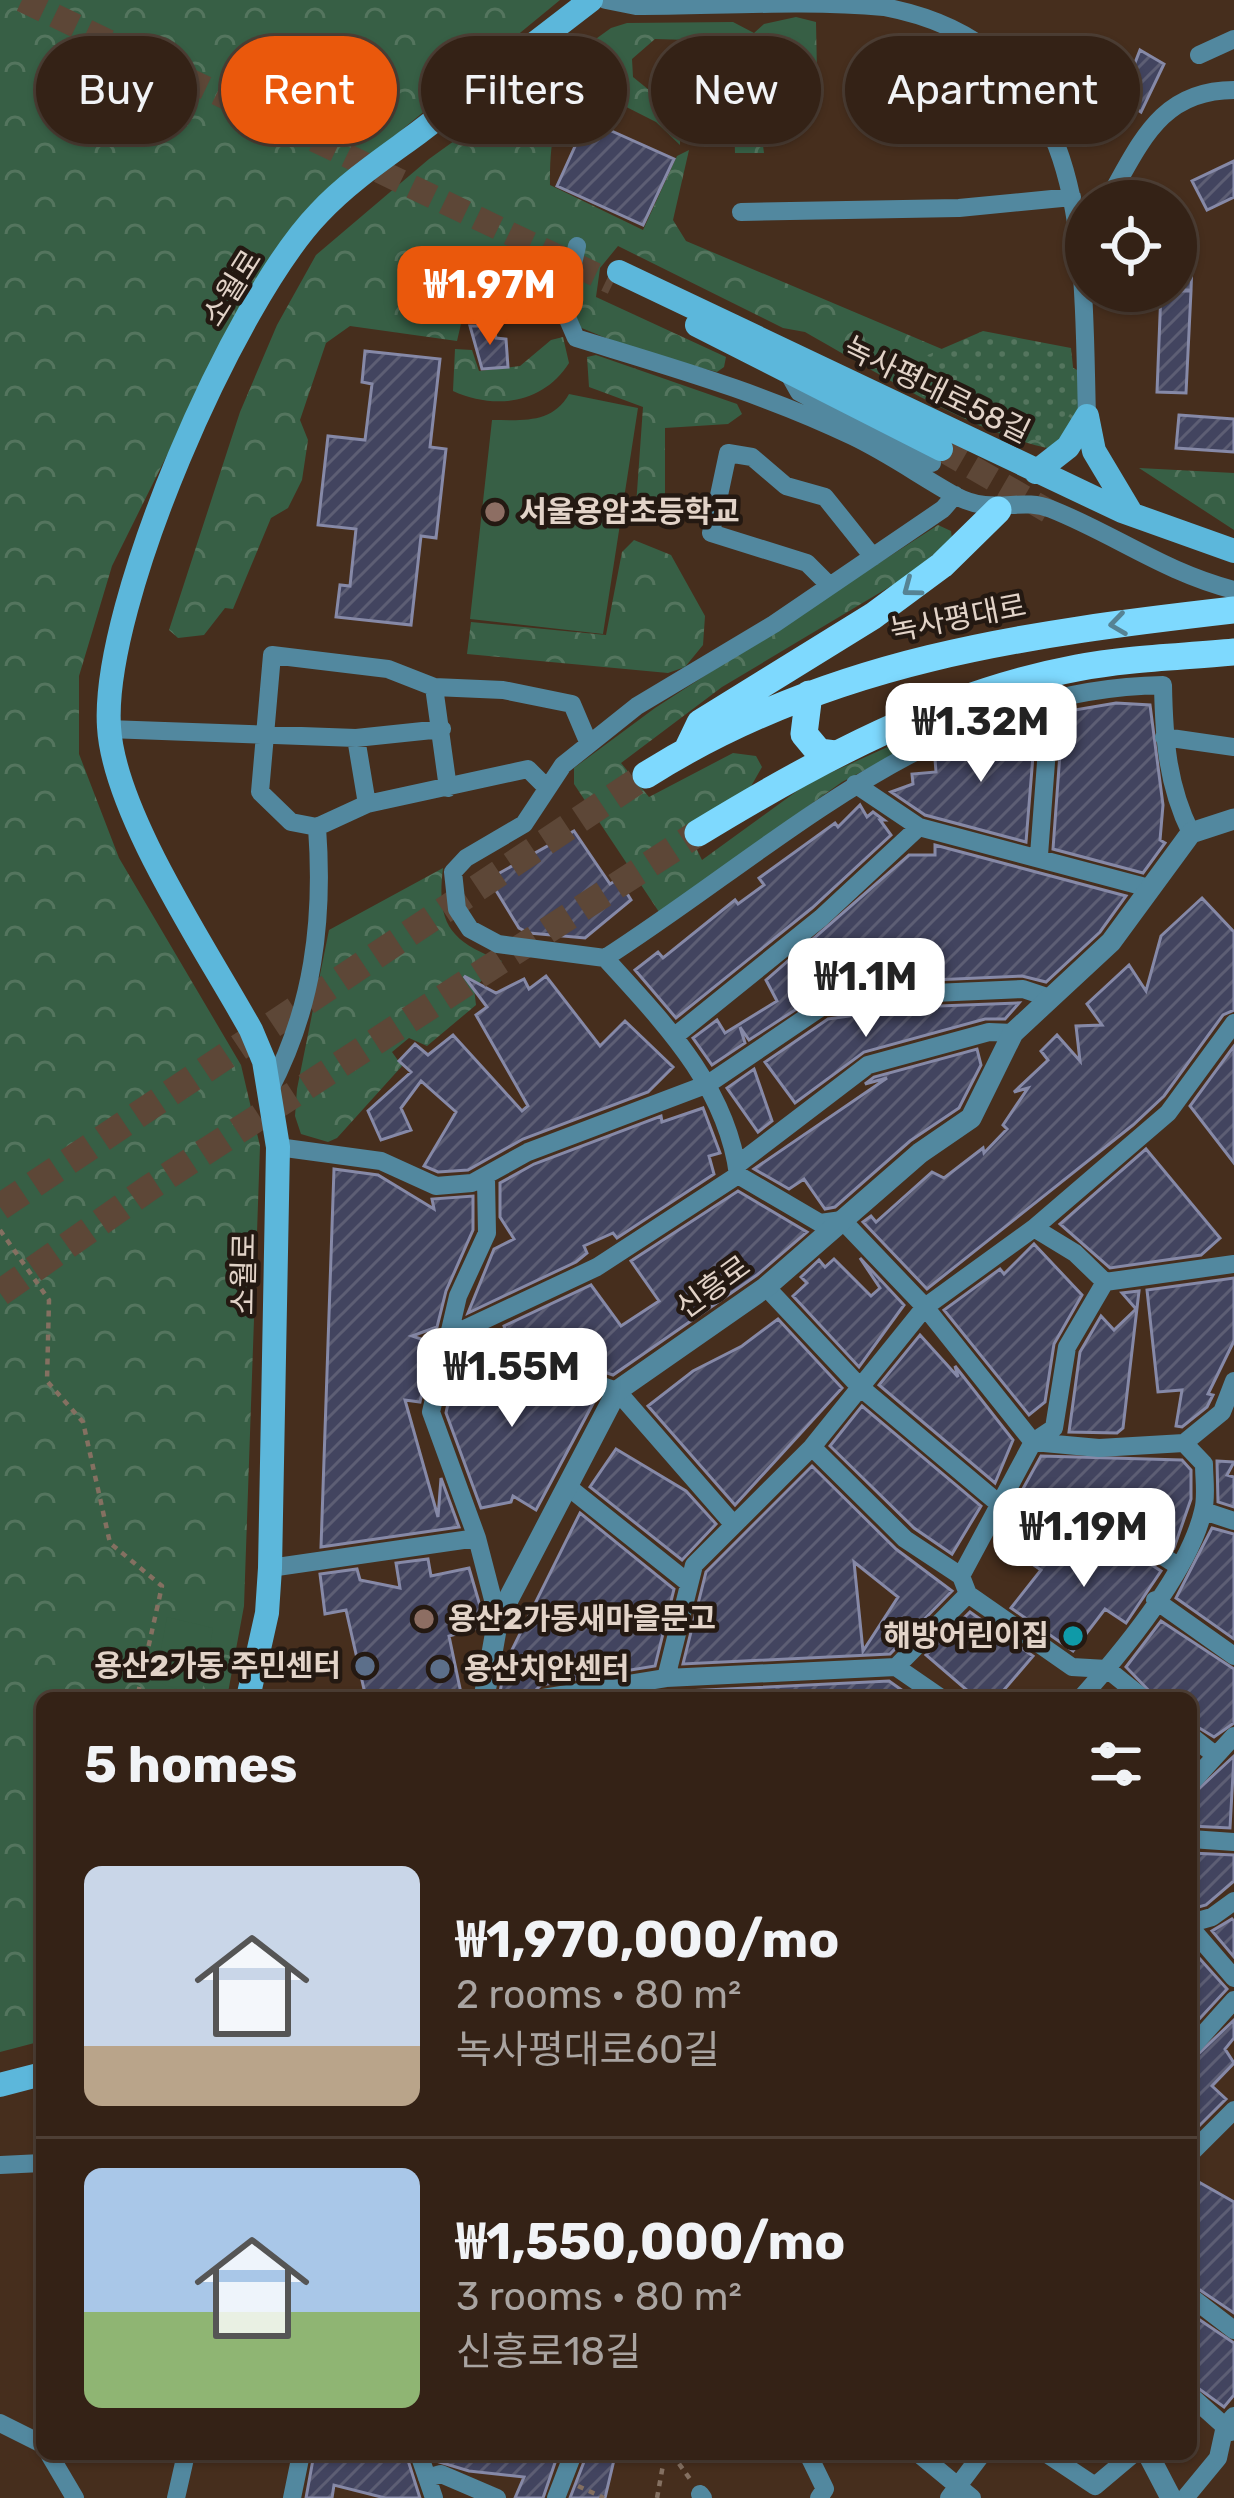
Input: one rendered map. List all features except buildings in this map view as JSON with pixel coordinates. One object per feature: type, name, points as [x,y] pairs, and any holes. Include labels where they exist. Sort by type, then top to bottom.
[{"type":"main road","name":"소월로","points":[[249,1692],[267,1613],[270,1568],[278,1147],[251,1030],[136,821],[108,729],[121,631],[143,548],[241,322],[314,217],[591,0]]},
{"type":"main road","name":"녹사평대로58길","points":[[941,449],[790,376],[616,278],[1132,515],[1234,551]]},
{"type":"main road","points":[[1036,472],[1068,447],[1087,416]]},
{"type":"main road","points":[[1087,416],[1106,478],[1132,515]]},
{"type":"main road","points":[[688,748],[700,723],[873,616],[942,565],[998,510]]},
{"type":"main road","name":"녹사평대로","points":[[646,775],[688,748],[808,694],[897,663],[966,647],[1234,610]]},
{"type":"main road","points":[[698,833],[835,754],[1013,682],[1082,667],[1234,652]]},
{"type":"main road","points":[[808,694],[804,734],[819,752],[835,754]]},
{"type":"main road","name":"소월로","points":[[259,1692],[274,1617],[270,1568]]},
{"type":"main road","points":[[0,2085],[36,2076]]},
{"type":"main road","points":[[0,2098],[36,2089]]},
{"type":"street","points":[[606,0],[636,6],[832,2],[884,7],[937,22],[997,58],[1048,115],[1067,180]]},
{"type":"street","points":[[1199,55],[1234,39]]},
{"type":"street","points":[[1119,180],[1155,118],[1212,90],[1234,89]]},
{"type":"street","points":[[741,212],[958,208],[1065,197]]},
{"type":"street","points":[[577,246],[563,308],[576,338],[720,380],[929,475],[955,495],[998,510],[1021,504],[1048,507],[1175,574],[1234,590]]},
{"type":"street","points":[[1085,312],[1087,416]]},
{"type":"street","points":[[790,376],[800,392],[938,466],[955,495]]},
{"type":"street","points":[[829,586],[807,563],[711,533],[728,453],[752,457],[786,486],[825,497],[873,556]]},
{"type":"street","points":[[955,495],[829,586],[637,706],[589,744],[547,788],[524,824],[453,872],[457,909],[470,929],[498,944],[605,958],[701,896],[773,838],[855,784],[988,715],[1051,696],[1109,686],[1163,685],[1164,737],[1175,801],[1191,833],[1234,819]]},
{"type":"street","points":[[547,788],[527,769],[367,804],[317,827],[291,822],[260,792],[272,655],[388,669],[434,687],[503,690],[572,704],[589,744]]},
{"type":"street","points":[[434,687],[448,788]]},
{"type":"street","points":[[1039,855],[1051,696]]},
{"type":"street","points":[[108,729],[356,738],[442,729]]},
{"type":"street","points":[[1164,737],[1234,747]]},
{"type":"street","points":[[356,738],[367,804]]},
{"type":"street","points":[[855,784],[919,827],[1039,855],[1149,888]]},
{"type":"street","points":[[268,1091],[296,1040],[318,937],[317,827]]},
{"type":"street","points":[[675,1036],[821,918],[919,827]]},
{"type":"street","name":"신흥로","points":[[485,1692],[498,1619],[617,1391],[766,1287],[920,1153],[971,1118],[1013,1033],[1111,942],[1191,833]]},
{"type":"street","points":[[605,958],[675,1036],[708,1084],[737,1170],[820,1223],[842,1220],[925,1307],[1033,1442],[1099,1448],[1184,1443],[1228,1414],[1234,1381]]},
{"type":"street","points":[[278,1147],[381,1161],[436,1186],[487,1179],[528,1152],[708,1084],[823,1006],[911,994],[1023,989],[1050,998]]},
{"type":"street","points":[[666,1678],[686,1581],[734,1525],[812,1447],[925,1307],[1034,1228],[1168,1113],[1234,1023]]},
{"type":"street","points":[[452,1334],[598,1267],[737,1170],[868,1065],[989,1032],[1013,1033]]},
{"type":"street","points":[[487,1179],[487,1233],[458,1295],[431,1412],[477,1538],[498,1619]]},
{"type":"street","points":[[1034,1228],[1076,1253],[1105,1282]]},
{"type":"street","points":[[1105,1282],[1234,1264]]},
{"type":"street","points":[[896,1667],[964,1585],[999,1501],[1033,1442],[1054,1428],[1067,1347],[1105,1282]]},
{"type":"street","points":[[766,1287],[860,1388],[999,1501],[1078,1552],[1104,1518],[1178,1565]]},
{"type":"street","points":[[452,1334],[617,1391],[734,1525]]},
{"type":"street","points":[[1086,1692],[1178,1565],[1204,1510],[1204,1464],[1184,1443]]},
{"type":"street","points":[[812,1447],[905,1539],[1072,1667],[1106,1670],[1135,1692]]},
{"type":"street","points":[[567,1486],[686,1581]]},
{"type":"street","points":[[1204,1510],[1234,1521]]},
{"type":"street","points":[[270,1568],[477,1538]]},
{"type":"street","points":[[1155,1600],[1234,1656]]},
{"type":"street","points":[[580,1692],[666,1678],[896,1667],[931,1692]]},
{"type":"street","points":[[1197,1776],[1234,1736]]},
{"type":"street","points":[[1197,1741],[1215,1755]]},
{"type":"street","points":[[1197,1839],[1234,1842]]},
{"type":"street","points":[[1197,1923],[1234,1901]]},
{"type":"street","points":[[1197,1932],[1234,1978]]},
{"type":"street","points":[[1197,2041],[1234,2000]]},
{"type":"street","points":[[1197,2147],[1234,2110]]},
{"type":"street","points":[[0,2165],[36,2164]]},
{"type":"street","points":[[1197,2302],[1234,2330]]},
{"type":"street","points":[[1185,2498],[1218,2458],[1231,2426],[1197,2400]]},
{"type":"street","points":[[0,2422],[36,2441]]},
{"type":"street","points":[[53,2460],[75,2498]]},
{"type":"street","points":[[176,2498],[185,2460]]},
{"type":"street","points":[[292,2498],[300,2460]]},
{"type":"street","points":[[421,2460],[434,2498]]},
{"type":"street","points":[[559,2490],[571,2460]]},
{"type":"street","points":[[811,2460],[825,2489],[819,2498]]},
{"type":"street","points":[[926,2460],[961,2495],[979,2460]]},
{"type":"street","points":[[1056,2460],[1095,2486],[1126,2460]]},
{"type":"street","points":[[1151,2460],[1171,2498]]},
{"type":"street","points":[[427,2478],[441,2474],[497,2498]]},
{"type":"path","points":[[0,1230],[49,1300],[46,1381],[83,1422],[110,1543],[162,1586],[137,1692]]},
{"type":"path","points":[[657,2498],[667,2460]]},
{"type":"path","points":[[674,2460],[702,2496]]},
{"type":"path","points":[[559,2490],[604,2498]]},
{"type":"green space","points":[[0,0],[560,0],[516,36],[421,36],[421,114],[397,134],[397,36],[221,36],[221,144],[384,144],[326,192],[233,322],[112,566],[79,676],[79,754],[119,858],[241,1065],[260,1146],[244,1606],[228,1692],[36,1692],[36,2043],[0,2052]]},
{"type":"green space","points":[[796,17],[816,22],[816,36],[651,36],[651,42],[632,59],[633,77],[651,90],[651,119],[627,107],[627,36],[600,36],[627,23],[733,22],[754,33],[764,24]]},
{"type":"green space","points":[[450,144],[553,144],[550,185],[643,230],[677,156],[689,150],[673,220],[686,241],[956,355],[1062,362],[1079,371],[1079,413],[1054,449],[994,431],[805,332],[783,328],[618,246],[600,268],[596,297],[726,357],[724,367],[717,372],[640,352],[550,315],[531,317],[503,300],[474,303],[463,315],[457,341],[350,326],[326,343],[300,420],[308,440],[302,480],[288,508],[271,518],[233,609],[225,608],[204,635],[178,638],[169,630],[240,412],[277,325],[316,255]]},
{"type":"green space","points":[[735,144],[763,144],[764,153],[735,153]]},
{"type":"green space","points":[[983,331],[1071,348],[1077,405],[1046,445],[893,370]]},
{"type":"green space","points":[[563,337],[569,363],[532,395],[501,401],[453,391],[455,349],[472,350],[479,371],[520,366],[551,340]]},
{"type":"green space","points":[[596,355],[737,404],[742,414],[728,424],[665,428],[665,501],[636,506],[643,407],[589,387],[587,357]]},
{"type":"green space","points":[[569,394],[638,408],[603,634],[470,619],[492,420],[545,415]]},
{"type":"green space","points":[[1139,468],[1234,473],[1234,530]]},
{"type":"green space","points":[[938,525],[951,531],[952,539],[906,577],[722,687],[621,763],[649,797],[733,753],[756,756],[762,767],[750,788],[685,826],[702,860],[808,783],[936,725],[952,721],[950,725],[842,782],[659,912],[574,784],[574,768],[655,708]]},
{"type":"green space","points":[[634,540],[671,555],[705,616],[703,645],[685,667],[668,673],[467,654],[471,622],[606,635],[622,552]]},
{"type":"green space","points":[[443,868],[442,904],[451,929],[470,946],[502,961],[474,988],[476,1005],[427,1046],[409,1038],[392,1052],[402,1066],[337,1138],[328,1142],[301,1134],[295,1116],[297,1089],[329,930]]},
{"type":"green space","points":[[167,1617],[213,1628],[202,1692],[185,1692],[155,1681]]},
{"type":"tunnel","points":[[22,0],[613,283]]},
{"type":"tunnel","points":[[941,449],[1048,511]]},
{"type":"tunnel","points":[[0,1207],[646,775]]},
{"type":"tunnel","points":[[0,1293],[149,1188],[698,833]]},
{"type":"place","name":"서울용암초등학교","points":[[495,512]]},
{"type":"place","name":"용산2가동새마을문고","points":[[424,1619]]},
{"type":"place","name":"해방어린이집","points":[[1073,1636]]},
{"type":"place","name":"용산2가동 주민센터","points":[[365,1666]]},
{"type":"place","name":"용산치안센터","points":[[440,1669]]}]
